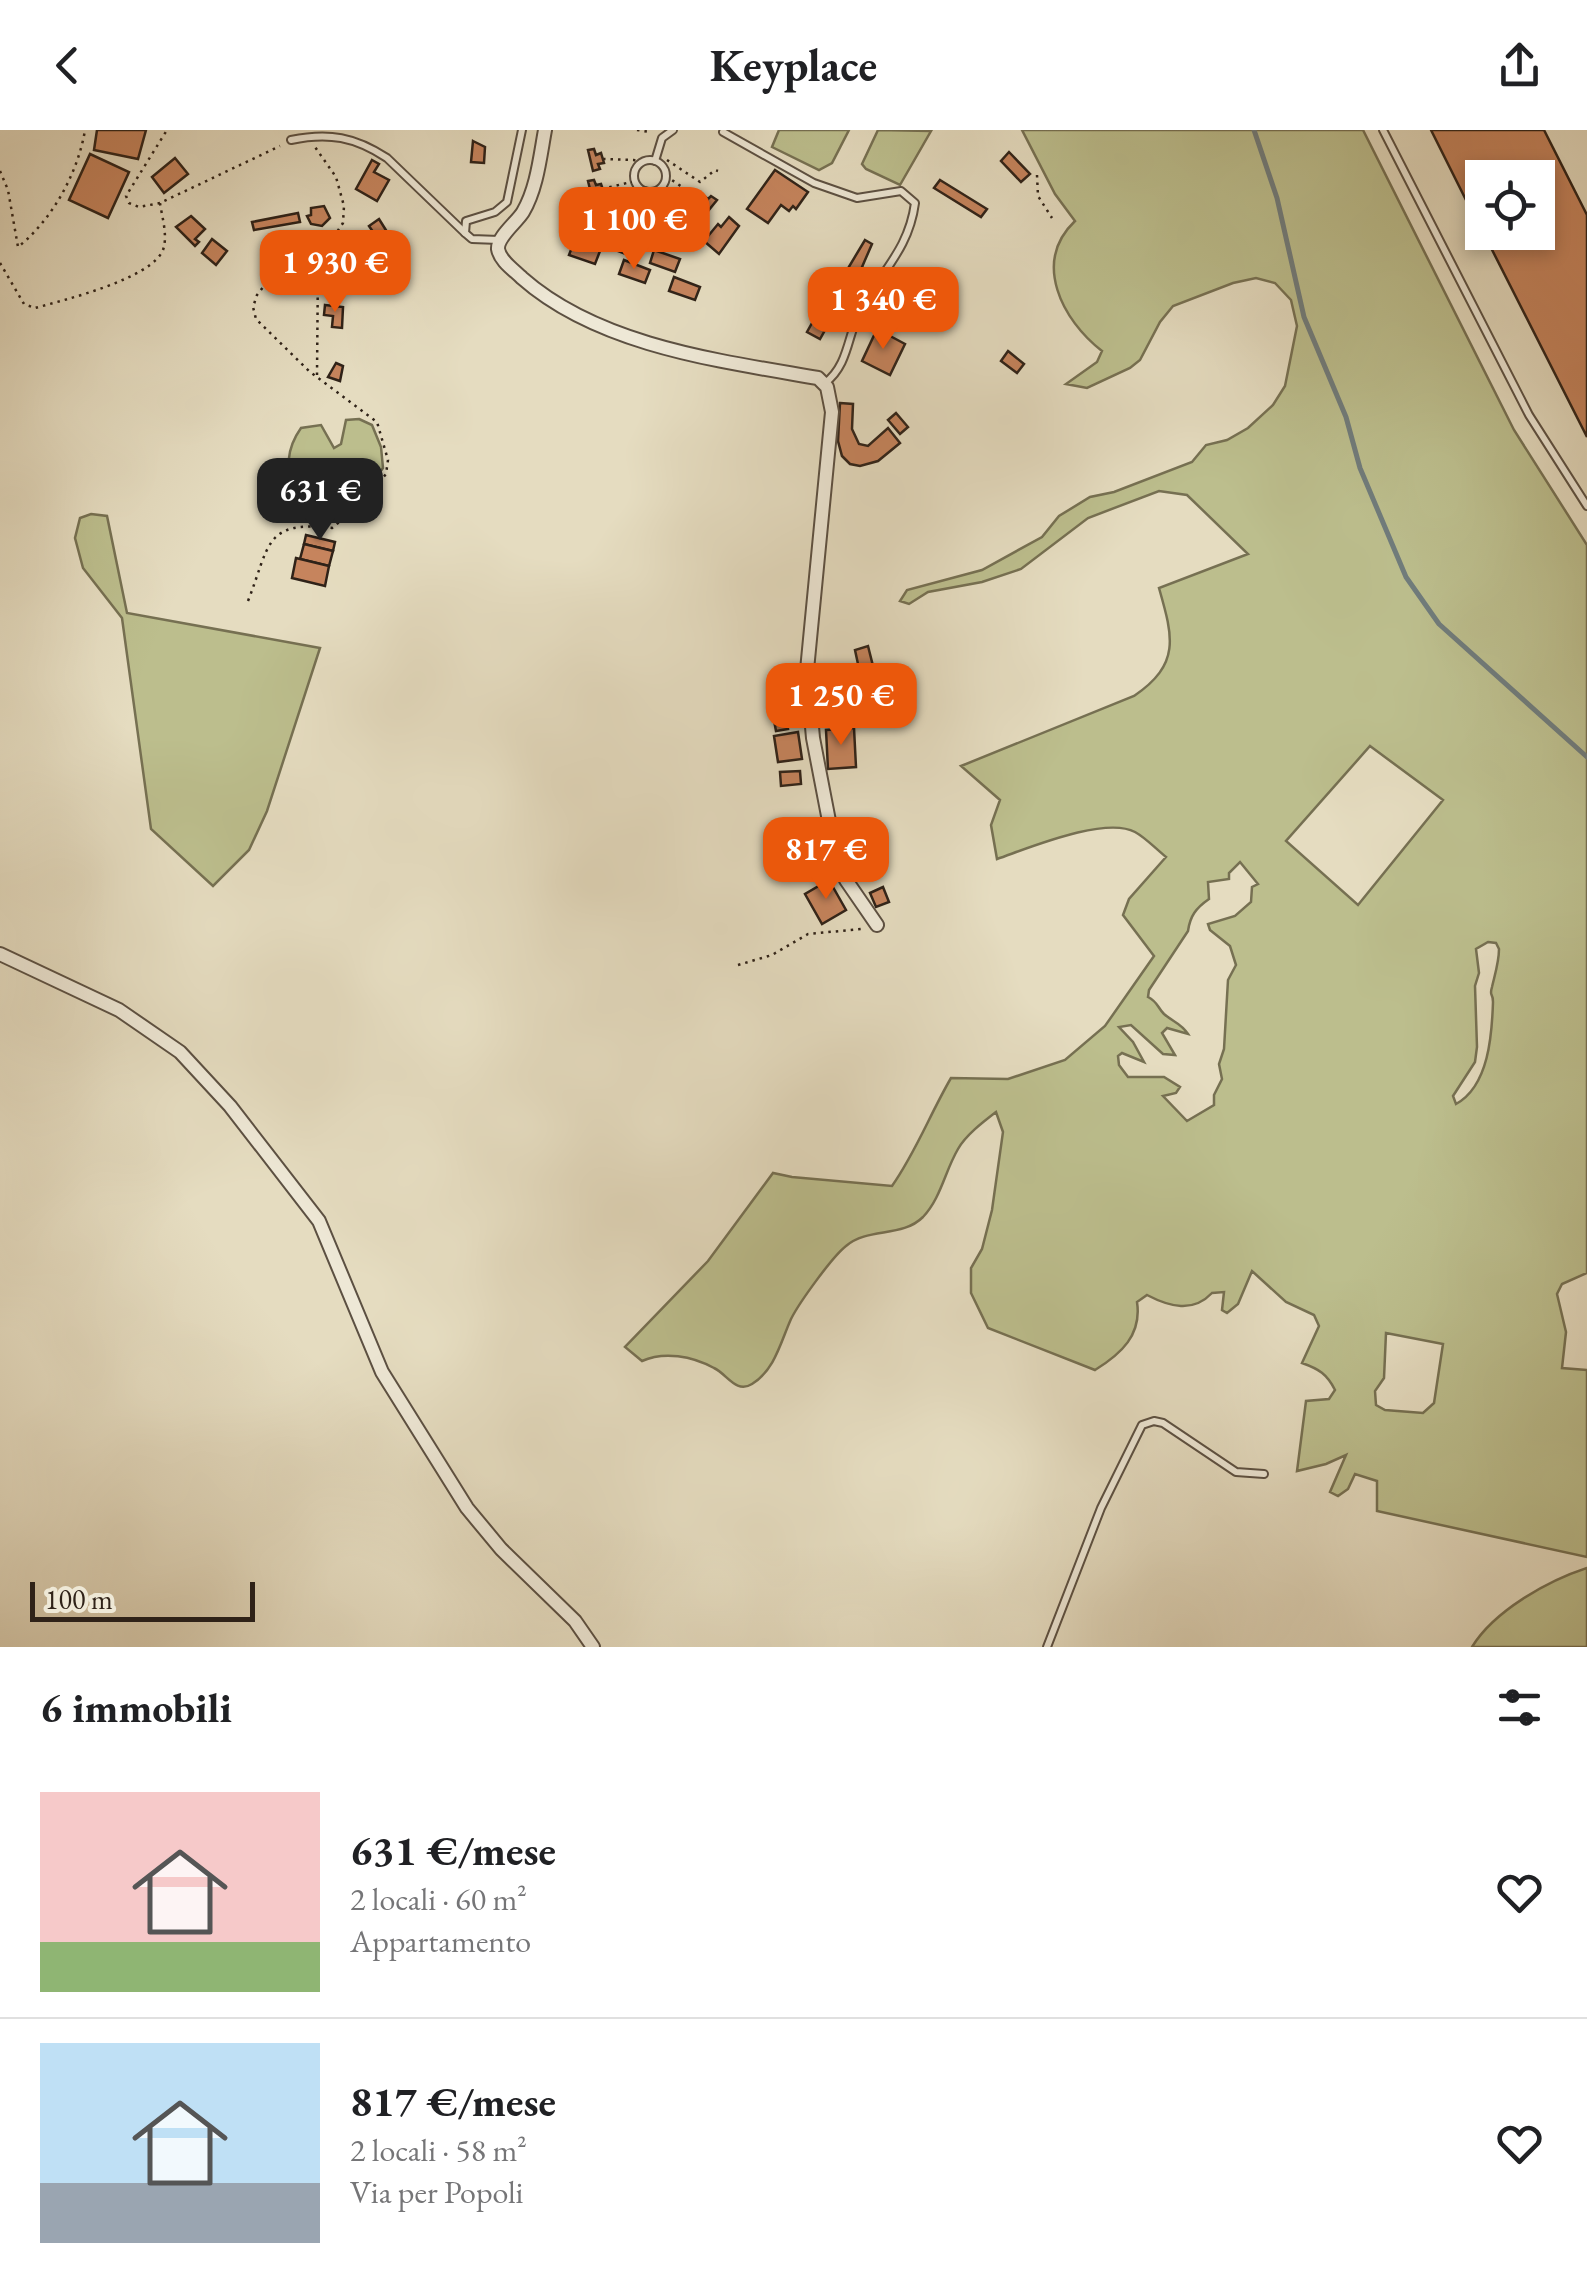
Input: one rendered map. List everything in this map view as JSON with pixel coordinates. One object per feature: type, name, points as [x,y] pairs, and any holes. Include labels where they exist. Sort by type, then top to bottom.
[{"type":"street","points":[[544,130],[527,204],[499,240],[502,259],[526,281],[549,300],[586,319],[707,360],[818,378],[825,383],[832,412],[807,670],[810,711],[834,852],[846,880],[876,925]]},
{"type":"street","points":[[0,954],[119,1010],[180,1052],[230,1106],[320,1221],[382,1372],[468,1508],[501,1549],[575,1621],[592,1647]]},
{"type":"lane","points":[[465,232],[466,221],[495,212],[507,202],[522,130]]},
{"type":"lane","points":[[656,159],[662,138],[672,130]]},
{"type":"lane","points":[[1383,130],[1529,415],[1587,506]]},
{"type":"lane","points":[[725,131],[814,183],[857,198],[901,190],[916,202],[893,264],[862,306],[844,362],[825,383]]},
{"type":"lane","points":[[291,140],[352,138],[397,167],[465,232],[481,242],[499,240]]},
{"type":"lane","points":[[644,191],[635,181],[640,164],[656,159]]},
{"type":"lane","points":[[644,191],[659,189],[666,176],[656,159]]},
{"type":"lane","points":[[636,224],[644,191]]},
{"type":"lane","points":[[1047,1647],[1094,1525],[1142,1425],[1163,1423],[1236,1472],[1264,1474]]},
{"type":"path","points":[[0,170],[8,190],[18,248],[33,236],[69,181],[81,152],[84,130]]},
{"type":"path","points":[[167,130],[126,196],[139,206],[160,202],[291,140],[311,144],[322,154],[336,178],[344,206],[343,224],[323,244],[266,282],[253,307],[256,319],[317,377],[377,422],[388,460],[386,474],[364,502],[332,528],[291,526],[280,531],[270,545],[248,601]]},
{"type":"path","points":[[603,159],[634,160],[640,164]]},
{"type":"path","points":[[656,159],[673,162],[700,182],[715,170],[718,172]]},
{"type":"path","points":[[1038,175],[1038,196],[1052,218]]},
{"type":"path","points":[[666,176],[701,200]]},
{"type":"path","points":[[602,189],[635,181]]},
{"type":"path","points":[[659,189],[682,227]]},
{"type":"path","points":[[0,263],[24,304],[35,308],[75,297],[148,266],[162,254],[165,242],[160,202]]},
{"type":"path","points":[[317,377],[318,262],[323,244]]},
{"type":"path","points":[[738,964],[772,955],[808,934],[876,925]]},
{"type":"green space","points":[[779,130],[849,130],[832,163],[819,170],[772,147]]},
{"type":"green space","points":[[878,130],[931,131],[900,185],[862,164]]},
{"type":"green space","points":[[1022,130],[1363,130],[1514,430],[1587,545],[1587,1273],[1562,1284],[1557,1294],[1566,1332],[1562,1368],[1587,1370],[1587,1557],[1377,1511],[1377,1481],[1355,1474],[1348,1489],[1338,1496],[1330,1492],[1346,1455],[1297,1471],[1306,1401],[1329,1399],[1335,1390],[1322,1373],[1302,1363],[1319,1326],[1314,1315],[1286,1302],[1252,1271],[1238,1304],[1227,1313],[1222,1310],[1224,1292],[1212,1293],[1189,1306],[1164,1303],[1147,1295],[1137,1302],[1136,1324],[1128,1342],[1095,1370],[988,1328],[971,1293],[971,1268],[982,1249],[992,1210],[1003,1132],[996,1112],[961,1144],[923,1217],[905,1228],[855,1240],[833,1260],[795,1312],[772,1363],[752,1384],[736,1385],[697,1360],[659,1356],[642,1361],[625,1347],[708,1261],[773,1173],[892,1186],[951,1078],[1008,1079],[1065,1060],[1105,1026],[1154,956],[1123,915],[1129,899],[1166,857],[1135,832],[1105,828],[1067,835],[997,859],[991,825],[1000,800],[961,766],[1134,696],[1160,673],[1166,661],[1170,635],[1159,588],[1248,554],[1187,495],[1159,491],[1088,518],[1021,569],[982,582],[928,592],[909,604],[900,601],[907,590],[982,570],[1042,537],[1059,516],[1090,497],[1114,492],[1192,462],[1206,445],[1227,440],[1248,428],[1273,405],[1285,386],[1297,326],[1291,300],[1275,283],[1256,278],[1233,283],[1173,306],[1140,360],[1130,368],[1087,388],[1066,384],[1097,362],[1102,351],[1075,323],[1057,290],[1055,254],[1075,221],[1055,194]],"holes":[[[1370,746],[1443,800],[1358,905],[1286,841]],[[1240,862],[1258,884],[1252,887],[1251,902],[1235,916],[1208,924],[1230,946],[1236,965],[1228,980],[1224,1049],[1219,1064],[1222,1079],[1214,1105],[1187,1121],[1163,1096],[1176,1093],[1180,1087],[1164,1077],[1128,1077],[1119,1065],[1118,1056],[1122,1053],[1144,1062],[1119,1027],[1131,1025],[1163,1054],[1175,1055],[1162,1033],[1167,1028],[1188,1034],[1148,997],[1149,990],[1188,931],[1194,913],[1209,899],[1208,882],[1229,879],[1229,873]],[[1488,942],[1496,943],[1499,949],[1491,992],[1490,1044],[1476,1085],[1456,1104],[1453,1096],[1475,1062],[1477,1047],[1476,949]],[[1386,1333],[1443,1344],[1434,1403],[1423,1413],[1385,1410],[1376,1405],[1375,1391],[1384,1378]]]},
{"type":"green space","points":[[359,419],[372,425],[381,447],[383,468],[373,480],[354,496],[333,502],[293,494],[289,459],[301,428],[321,425],[334,448],[341,444],[346,420]]},
{"type":"green space","points":[[91,514],[107,516],[127,613],[320,648],[267,811],[249,850],[213,886],[151,829],[122,618],[83,568],[75,538],[80,518]]},
{"type":"green space","points":[[1587,1568],[1587,1647],[1472,1647],[1494,1621],[1523,1599]]},
{"type":"building","points":[[97,130],[146,130],[138,159],[94,150]]},
{"type":"building","points":[[1431,130],[1544,130],[1587,215],[1587,437],[1492,250],[1555,250],[1555,160],[1465,160],[1465,198]]},
{"type":"building","points":[[473,141],[485,147],[484,163],[471,162]]},
{"type":"building","points":[[594,149],[596,155],[601,153],[604,163],[593,171],[588,150]]},
{"type":"building","points":[[1009,152],[1030,174],[1021,182],[1001,161]]},
{"type":"building","points":[[90,154],[129,172],[108,218],[69,200]]},
{"type":"building","points":[[175,158],[188,174],[164,193],[152,177]]},
{"type":"building","points":[[372,160],[379,164],[374,172],[389,180],[377,201],[356,189]]},
{"type":"building","points":[[775,170],[808,192],[796,209],[793,206],[789,211],[781,205],[768,223],[747,209]]},
{"type":"building","points":[[594,180],[596,185],[601,184],[604,193],[598,195],[600,200],[593,201],[588,181]]},
{"type":"building","points":[[940,180],[987,209],[981,217],[934,188]]},
{"type":"building","points":[[704,196],[717,200],[704,216],[698,204]]},
{"type":"building","points":[[324,206],[330,218],[322,226],[311,224],[307,216],[311,215],[311,208]]},
{"type":"building","points":[[298,213],[300,222],[254,230],[252,222]]},
{"type":"building","points":[[191,216],[205,229],[195,239],[199,242],[195,246],[176,227]]},
{"type":"building","points":[[729,217],[739,226],[719,254],[704,241]]},
{"type":"building","points":[[379,219],[389,235],[380,242],[369,226]]},
{"type":"building","points":[[693,222],[698,227],[685,243],[680,239],[684,234],[680,231],[686,223],[690,226]]},
{"type":"building","points":[[605,231],[631,240],[626,254],[600,244]]},
{"type":"building","points":[[212,239],[227,251],[216,265],[202,253]]},
{"type":"building","points":[[865,240],[872,244],[862,267],[877,277],[869,290],[844,275]]},
{"type":"building","points":[[574,242],[600,251],[595,264],[569,255]]},
{"type":"building","points":[[654,250],[680,259],[675,272],[650,263]]},
{"type":"building","points":[[624,260],[650,270],[645,283],[619,274]]},
{"type":"building","points":[[674,277],[700,287],[695,300],[669,291]]},
{"type":"building","points":[[325,305],[343,307],[342,328],[332,327],[333,316],[324,315]]},
{"type":"building","points":[[816,316],[829,323],[820,339],[807,332]]},
{"type":"building","points":[[877,329],[905,344],[890,375],[862,361]]},
{"type":"building","points":[[1008,351],[1024,364],[1017,373],[1001,361]]},
{"type":"building","points":[[336,363],[343,366],[340,381],[328,377]]},
{"type":"building","points":[[840,403],[853,404],[852,429],[859,444],[868,446],[888,428],[900,443],[878,461],[860,466],[850,464],[842,456],[838,441]]},
{"type":"building","points":[[896,413],[908,427],[900,434],[888,420]]},
{"type":"building","points":[[306,535],[335,542],[333,551],[304,544]]},
{"type":"building","points":[[304,544],[333,551],[329,566],[300,559]]},
{"type":"building","points":[[296,558],[329,566],[325,586],[292,578]]},
{"type":"building","points":[[868,646],[875,674],[861,678],[855,650]]},
{"type":"building","points":[[849,671],[851,710],[822,711],[820,673]]},
{"type":"building","points":[[785,707],[788,729],[776,731],[772,709]]},
{"type":"building","points":[[854,728],[856,767],[828,769],[826,730]]},
{"type":"building","points":[[798,732],[802,759],[778,762],[774,736]]},
{"type":"building","points":[[800,771],[801,784],[781,786],[780,772]]},
{"type":"building","points":[[829,880],[846,910],[822,924],[805,894]]},
{"type":"building","points":[[883,887],[889,902],[876,907],[870,893]]},
{"type":"waterway","points":[[1254,130],[1277,198],[1304,317],[1346,417],[1360,468],[1406,577],[1439,624],[1587,757]]}]
